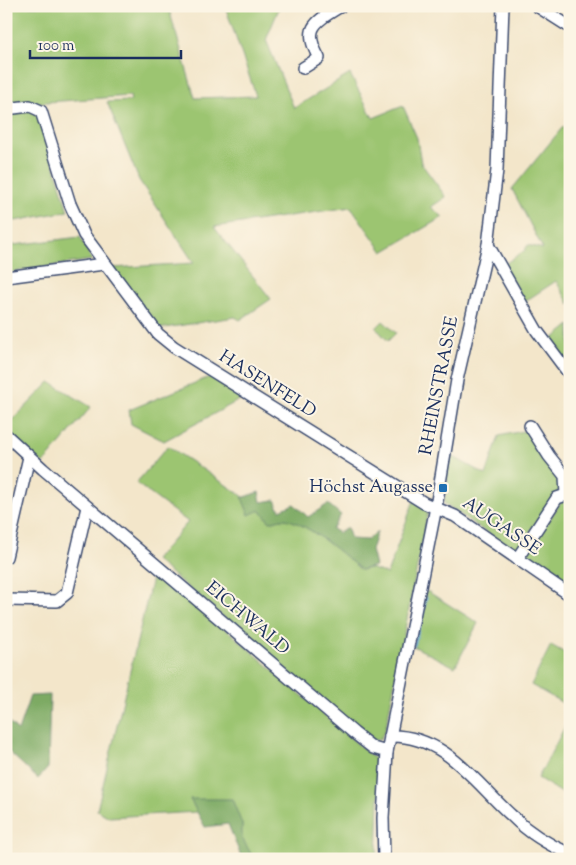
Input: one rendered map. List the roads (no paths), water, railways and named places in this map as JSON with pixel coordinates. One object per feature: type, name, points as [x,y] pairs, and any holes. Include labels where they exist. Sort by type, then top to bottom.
[{"type":"street","points":[[303,68],[319,58],[311,44],[312,28],[317,22],[341,6]]},
{"type":"street","name":"RHEINSTRASSE","points":[[384,859],[382,818],[387,752],[436,507],[458,380],[488,245],[497,170],[503,6]]},
{"type":"street","points":[[537,6],[570,27]]},
{"type":"street","name":"HASENFELD","points":[[6,109],[30,106],[41,111],[70,204],[84,235],[158,334],[174,347],[424,503],[436,507]]},
{"type":"street","points":[[488,245],[537,331],[570,375]]},
{"type":"street","points":[[6,277],[104,264]]},
{"type":"street","points":[[518,559],[557,498],[568,496],[565,476],[549,456],[530,426]]},
{"type":"street","name":"EICHWALD","points":[[6,435],[87,507],[354,733],[373,748],[387,752]]},
{"type":"street","points":[[6,557],[30,458]]},
{"type":"street","points":[[6,600],[57,601],[67,592],[87,507]]},
{"type":"street","name":"AUGASSE","points":[[436,507],[455,516],[570,595]]},
{"type":"street","points":[[390,736],[424,740],[439,748],[462,767],[520,824],[570,854]]},
{"type":"waterway","points":[[414,645],[426,598]]},
{"type":"place","name":"Höchst Augasse","points":[[443,488]]}]
